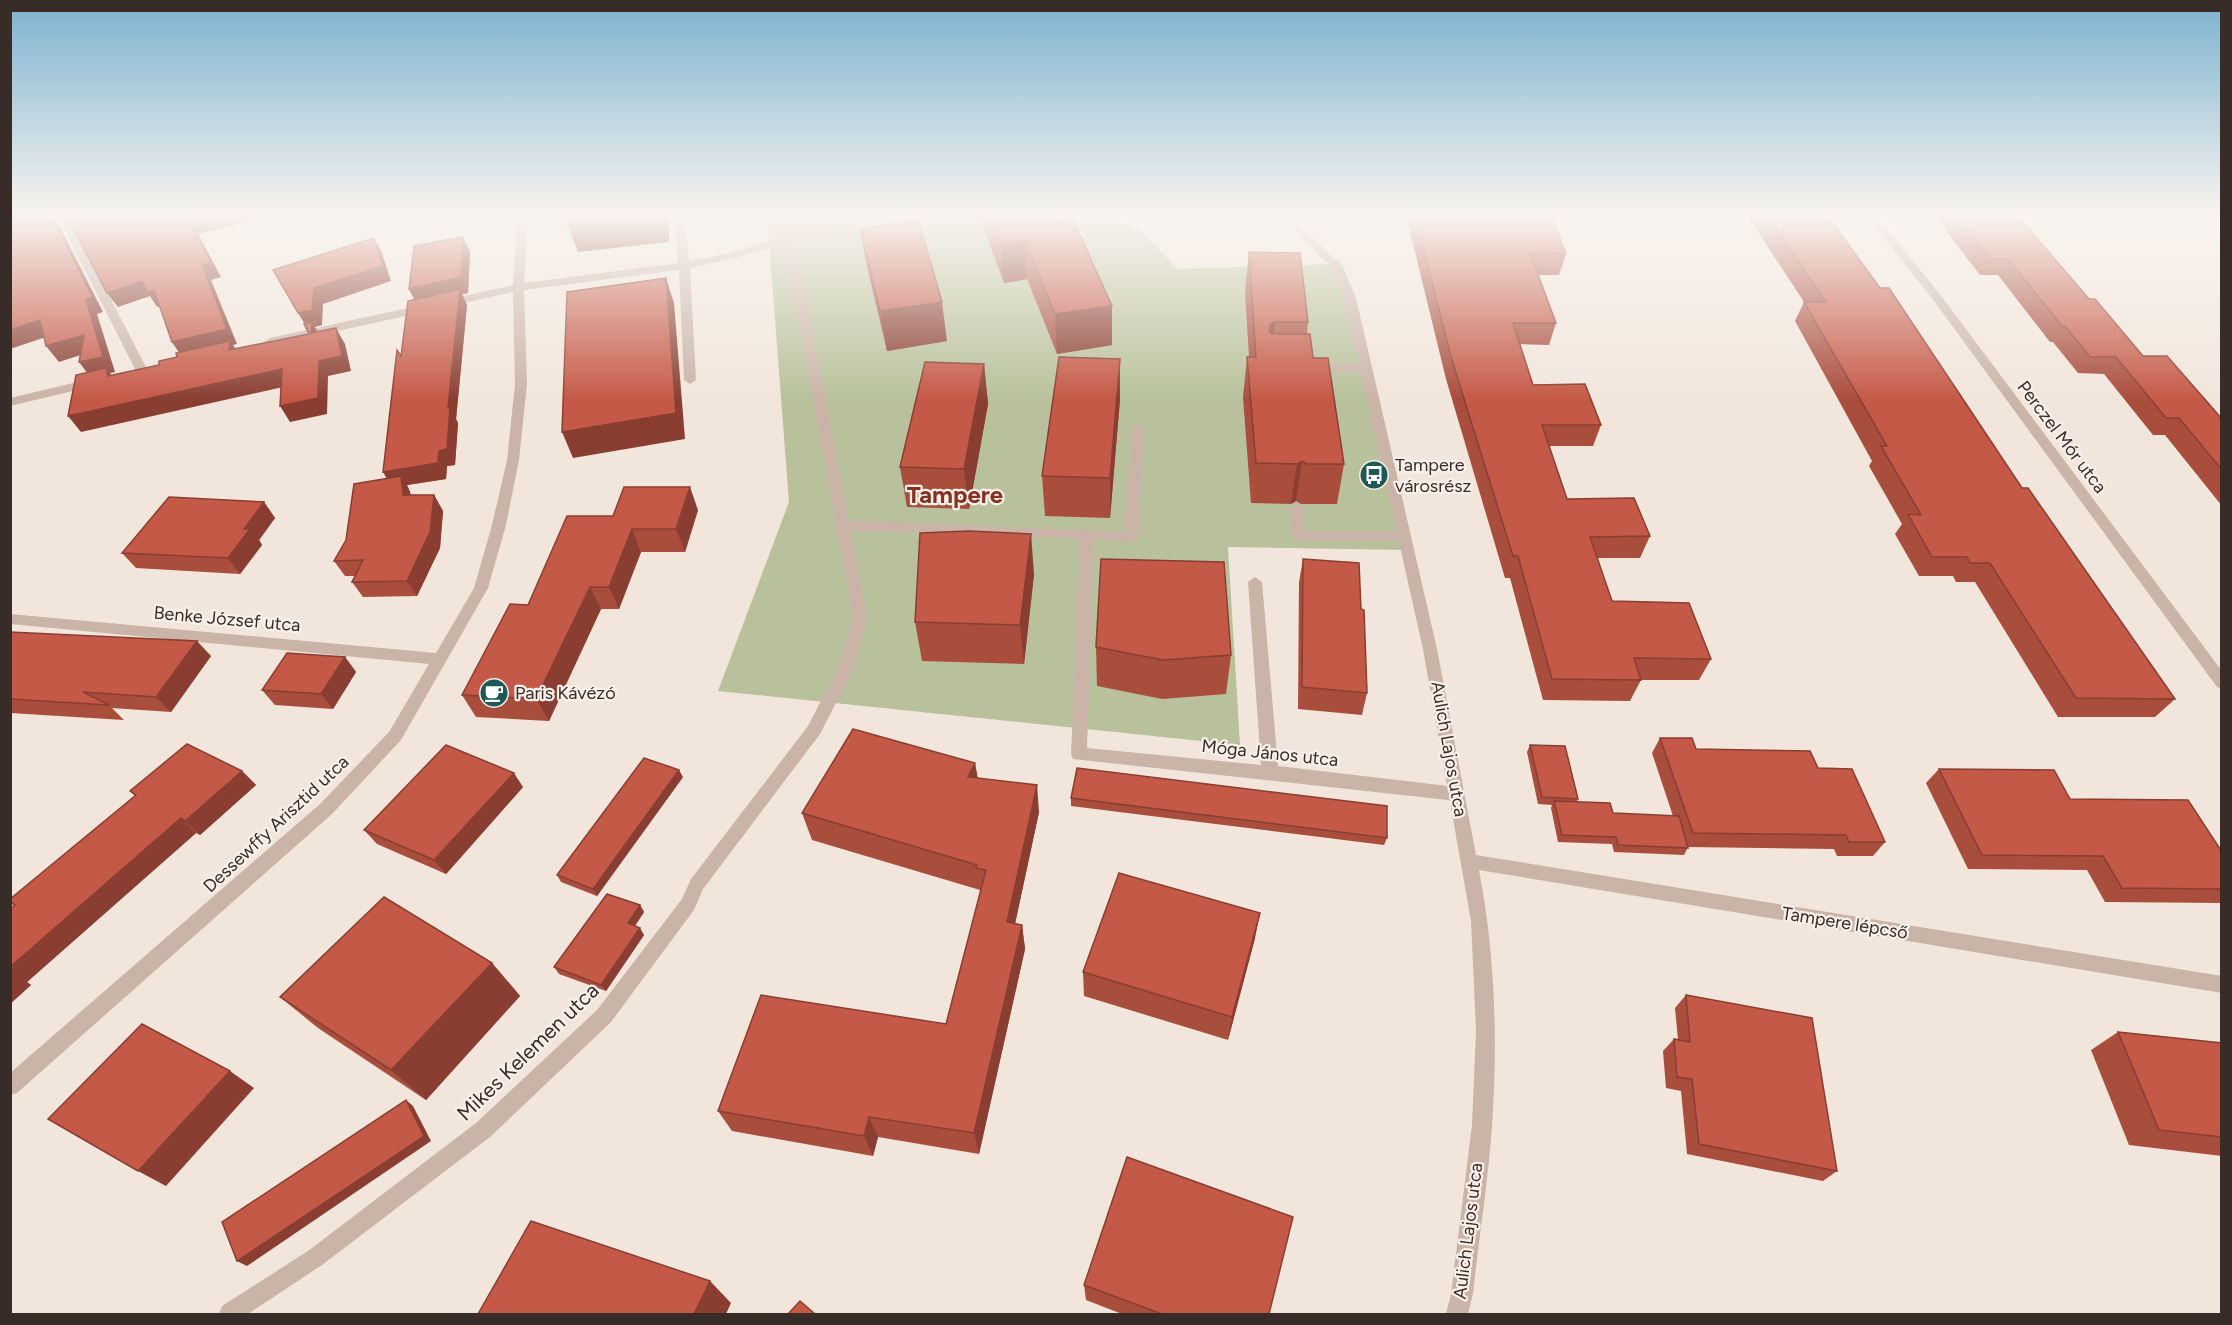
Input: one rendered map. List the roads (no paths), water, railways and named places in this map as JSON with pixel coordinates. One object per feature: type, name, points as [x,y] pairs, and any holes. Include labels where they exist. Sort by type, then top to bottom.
[{"type":"street","points":[[93,277],[142,371]]},
{"type":"street","name":"Dessewffy Arisztid utca","points":[[10,1086],[326,809],[395,736],[481,588],[499,525],[511,470],[521,384],[519,277]]},
{"type":"street","points":[[256,345],[518,287],[598,277]]},
{"type":"street","points":[[684,277],[689,331],[690,380]]},
{"type":"street","name":"Mikes Kelemen utca","points":[[230,1314],[315,1258],[483,1130],[604,1016],[688,904],[697,884],[814,730],[847,666],[860,617],[796,277]]},
{"type":"street","name":"Aulich Lajos utca","points":[[1342,277],[1350,298],[1402,536],[1430,649],[1480,921],[1485,1031],[1482,1125],[1462,1294],[1457,1314]]},
{"type":"street","name":"Perczel Mór utca","points":[[1918,277],[1933,297],[1938,299],[2222,683]]},
{"type":"street","points":[[1292,368],[1366,368]]},
{"type":"street","points":[[10,402],[111,378]]},
{"type":"street","points":[[844,525],[1132,537],[1138,428]]},
{"type":"street","points":[[1296,508],[1298,536],[1402,536]]},
{"type":"street","name":"Móga János utca","points":[[1087,534],[1079,754],[1270,772],[1457,794]]},
{"type":"street","points":[[1255,582],[1270,772]]},
{"type":"street","name":"Benke József utca","points":[[10,619],[440,659]]},
{"type":"street","name":"Tampere lépcső","points":[[1469,861],[2222,985]]},
{"type":"place","name":"Tampere városrész","points":[[1374,475]]},
{"type":"place","name":"Paris Kávézó","points":[[494,693]]},
{"type":"district","name":"Tampere","points":[[955,495]]}]
